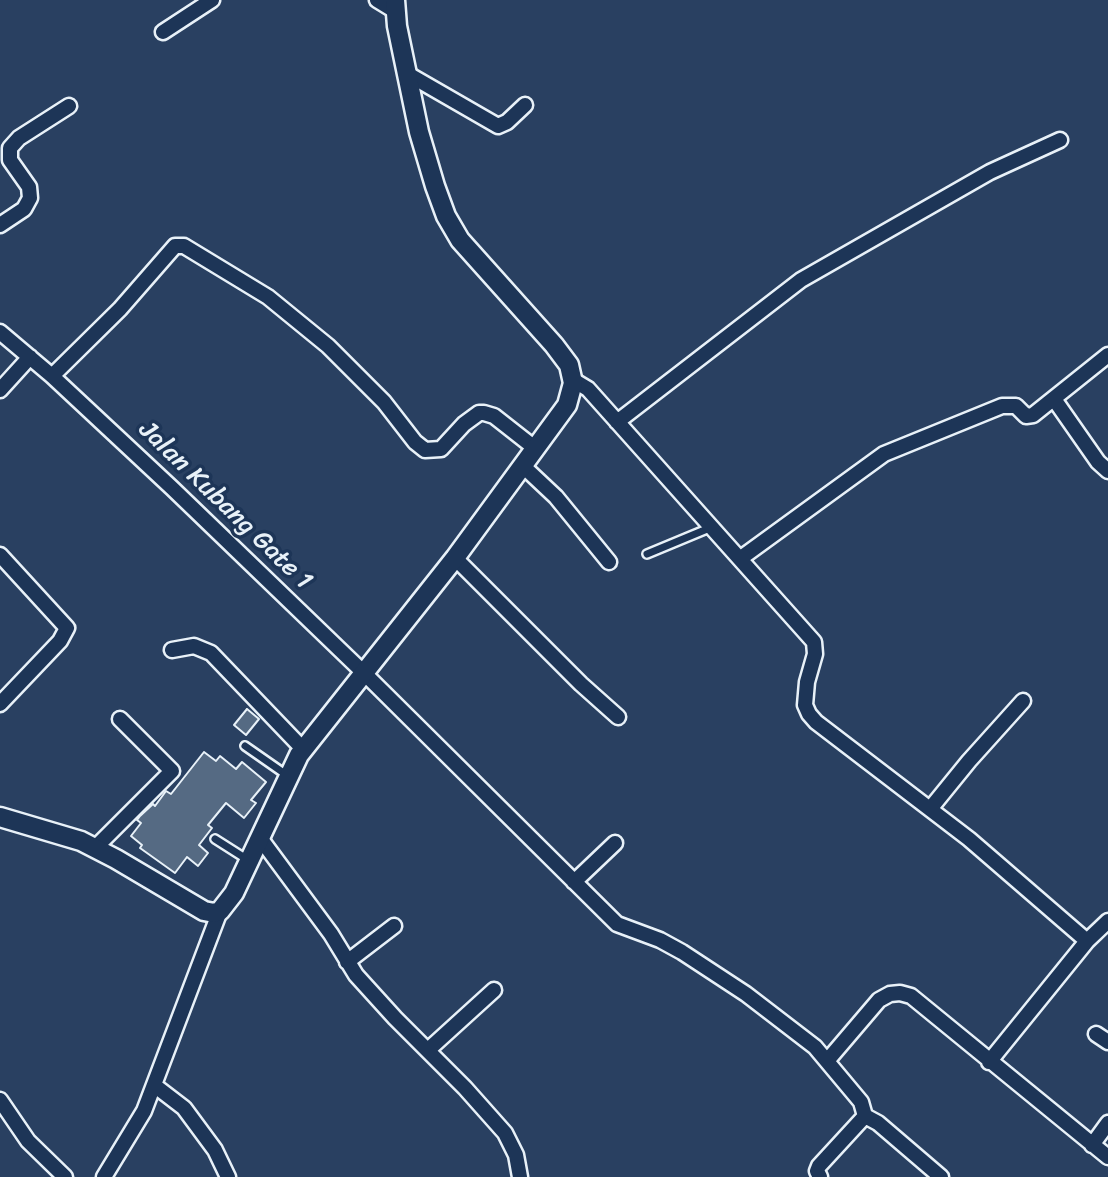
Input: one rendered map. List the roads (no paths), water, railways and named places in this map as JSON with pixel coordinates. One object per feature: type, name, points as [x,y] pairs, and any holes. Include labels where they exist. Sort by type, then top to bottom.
[{"type":"street","points":[[163,32],[212,0]]},
{"type":"street","points":[[104,1177],[137,1124],[220,911],[233,893],[303,749],[455,558],[536,449],[567,405],[573,380],[572,370],[563,356],[460,240],[446,216],[419,132],[395,6],[377,0]]},
{"type":"street","points":[[406,73],[498,125],[507,122],[526,105]]},
{"type":"street","points":[[0,225],[24,209],[30,198],[29,187],[10,160],[10,148],[19,138],[69,106]]},
{"type":"street","points":[[617,422],[801,279],[990,172],[1060,140]]},
{"type":"street","points":[[52,376],[120,309],[146,277],[179,245],[189,247],[282,307],[328,346],[384,402],[415,442],[425,450],[441,449],[464,424],[479,413],[494,416],[536,449]]},
{"type":"street","name":"Jalan Kubang Gate 1","points":[[0,332],[52,376],[364,673],[617,924],[670,946],[714,973],[815,1047],[861,1102],[864,1116]]},
{"type":"street","points":[[741,558],[890,451],[1003,406],[1016,406],[1026,416],[1032,415],[1108,355]]},
{"type":"street","points":[[0,390],[30,357]]},
{"type":"street","points":[[573,380],[588,389],[814,642],[815,654],[805,693],[805,705],[816,722],[930,809],[1087,941]]},
{"type":"street","points":[[1054,399],[1098,462],[1108,471]]},
{"type":"street","points":[[523,466],[556,497],[609,562]]},
{"type":"street","points":[[0,555],[67,628],[60,641],[0,704]]},
{"type":"street","points":[[455,558],[581,684],[618,717]]},
{"type":"street","points":[[172,650],[194,646],[211,653],[303,749]]},
{"type":"street","points":[[930,809],[1023,701]]},
{"type":"street","points":[[95,848],[172,771],[171,767],[120,719]]},
{"type":"street","points":[[0,817],[64,835],[95,848],[204,911],[220,911]]},
{"type":"street","points":[[260,838],[370,992],[505,1133],[516,1155],[520,1177]]},
{"type":"street","points":[[574,882],[615,844]]},
{"type":"street","points":[[989,1062],[1087,941],[1108,921]]},
{"type":"street","points":[[347,962],[394,926]]},
{"type":"street","points":[[428,1050],[494,990]]},
{"type":"street","points":[[827,1061],[879,1000],[886,995],[900,993],[918,1000],[989,1062],[1108,1157]]},
{"type":"street","points":[[154,1086],[184,1108],[215,1150],[228,1177]]},
{"type":"street","points":[[0,1100],[28,1141],[65,1177]]},
{"type":"street","points":[[820,1177],[817,1171],[819,1166],[864,1116],[878,1123],[941,1177]]},
{"type":"street","points":[[1092,1145],[1108,1123]]},
{"type":"lane","points":[[647,554],[712,527]]},
{"type":"lane","points":[[245,746],[288,777]]},
{"type":"lane","points":[[215,839],[249,860]]}]
